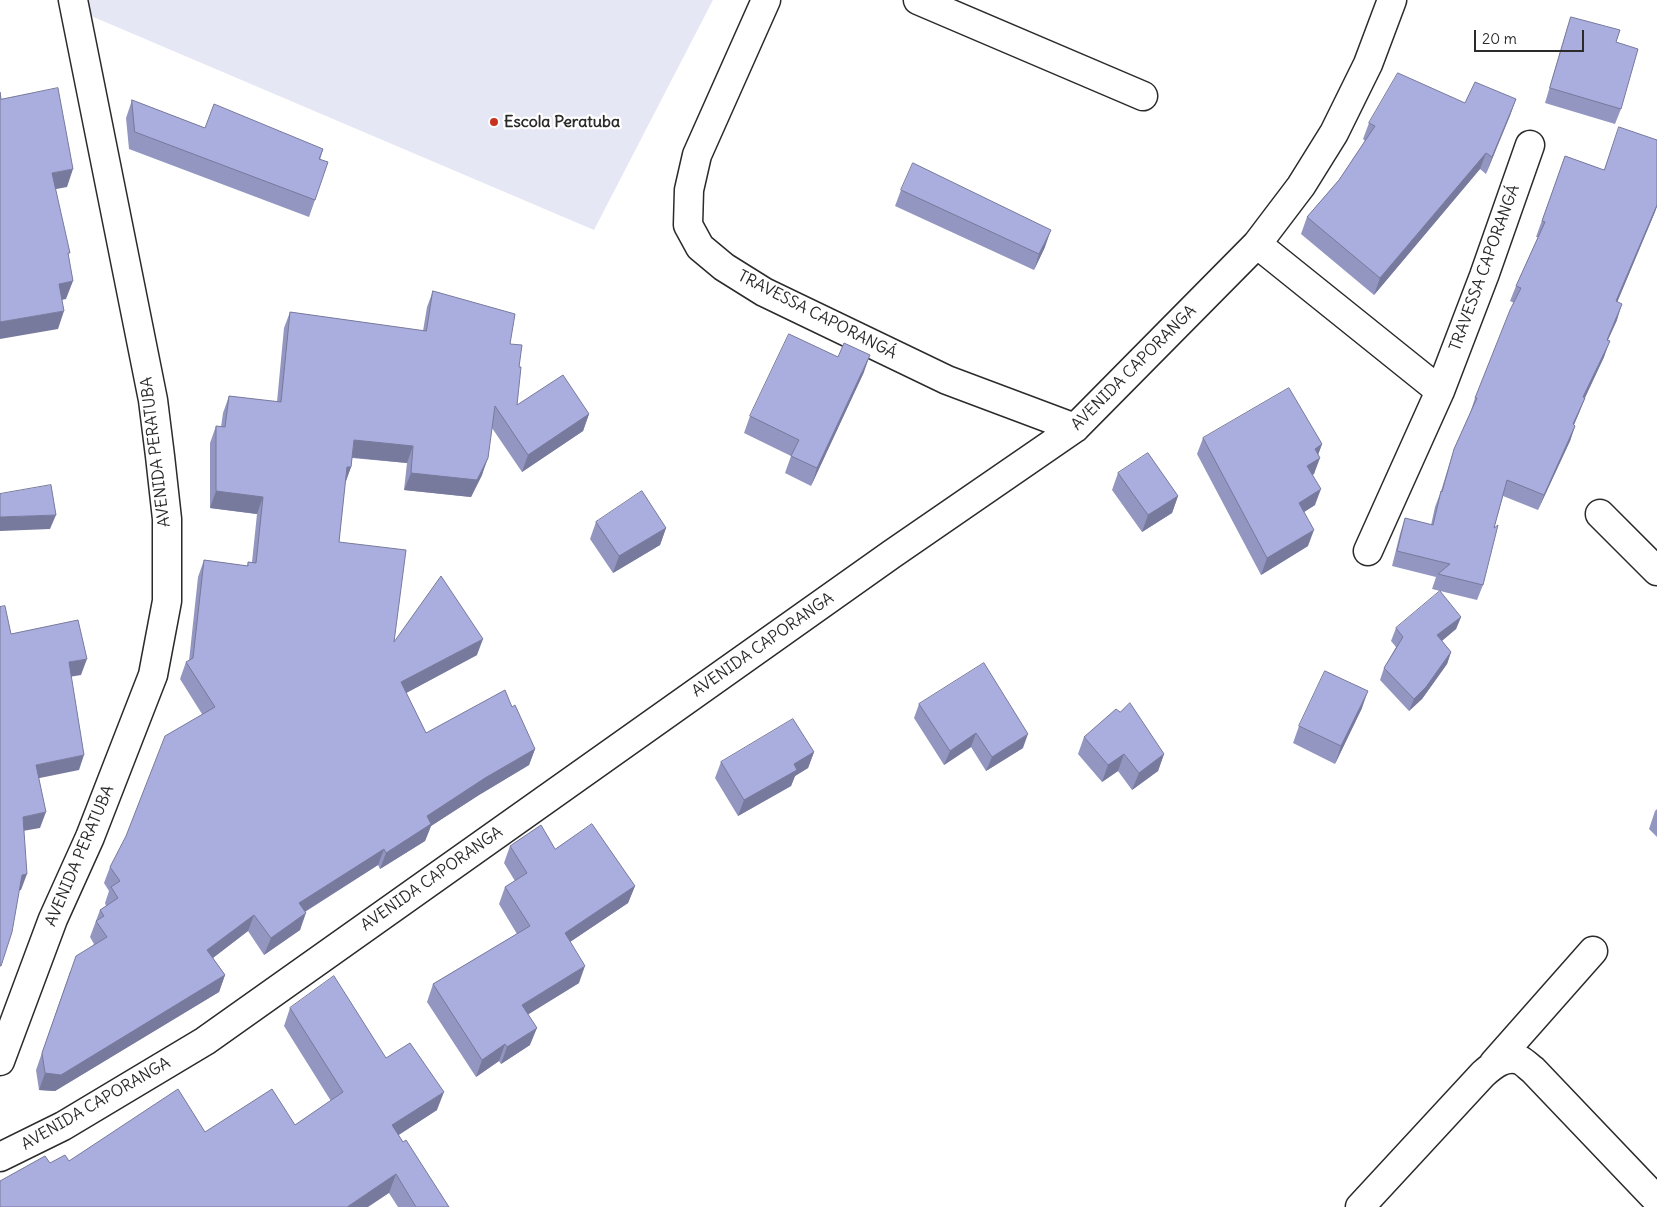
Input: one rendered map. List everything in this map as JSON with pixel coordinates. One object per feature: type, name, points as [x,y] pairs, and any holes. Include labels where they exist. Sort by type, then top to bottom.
[{"type":"street","name":"AVENIDA PERATUBA","points":[[0,1061],[53,919],[90,837],[152,675],[166,601],[166,519],[152,400],[73,0]]},
{"type":"street","name":"TRAVESSA CAPORANGÁ","points":[[766,0],[697,155],[689,190],[688,225],[700,246],[724,267],[764,292],[947,380],[1075,428]]},
{"type":"street","points":[[918,0],[1142,96]]},
{"type":"street","name":"AVENIDA CAPORANGA","points":[[0,1158],[63,1126],[205,1042],[868,571],[1075,428],[1257,244],[1301,186],[1334,133],[1368,64],[1392,0]]},
{"type":"street","name":"TRAVESSA CAPORANGÁ","points":[[1368,551],[1440,391],[1484,276],[1530,145]]},
{"type":"street","points":[[1257,244],[1440,391]]},
{"type":"street","points":[[1600,514],[1657,571]]},
{"type":"street","points":[[1360,1207],[1494,1063],[1593,951]]},
{"type":"street","points":[[1494,1063],[1507,1059],[1520,1060],[1533,1070],[1657,1200]]},
{"type":"shaded area","name":"Escola Peratuba","points":[[82,0],[713,0],[594,230],[84,13]]},
{"type":"building","points":[[1571,17],[1620,30],[1616,42],[1638,49],[1621,109],[1550,88]]},
{"type":"building","points":[[1398,73],[1465,103],[1475,82],[1516,99],[1492,157],[1486,153],[1380,278],[1307,217],[1339,180],[1375,126],[1369,123]]},
{"type":"building","points":[[58,88],[73,169],[52,173],[70,253],[68,253],[73,281],[59,284],[64,311],[0,322],[0,92],[1,99]]},
{"type":"building","points":[[132,100],[205,128],[214,104],[323,149],[319,159],[328,162],[315,200],[135,132]]},
{"type":"building","points":[[1619,127],[1657,140],[1657,205],[1616,301],[1622,304],[1607,340],[1610,341],[1583,397],[1585,398],[1573,424],[1575,426],[1544,495],[1507,480],[1494,528],[1498,525],[1483,585],[1438,574],[1450,564],[1397,551],[1405,518],[1433,525],[1454,449],[1477,398],[1475,398],[1510,310],[1521,288],[1516,286],[1545,222],[1542,221],[1565,156],[1604,170]]},
{"type":"building","points":[[913,163],[1051,230],[1039,254],[901,190]]},
{"type":"building","points":[[433,291],[515,314],[510,344],[522,345],[517,405],[563,375],[589,414],[528,455],[495,406],[488,458],[477,480],[411,473],[413,446],[354,440],[351,467],[347,467],[339,542],[406,550],[394,642],[441,576],[483,639],[401,682],[426,733],[505,690],[512,707],[515,705],[535,749],[485,778],[427,816],[431,824],[386,853],[384,849],[299,903],[306,913],[271,938],[254,915],[207,950],[225,975],[61,1075],[45,1073],[42,1053],[76,956],[107,937],[96,921],[104,916],[100,910],[118,898],[111,887],[120,881],[110,867],[126,836],[165,736],[215,707],[186,662],[193,658],[204,560],[248,566],[248,562],[256,563],[263,497],[216,491],[216,426],[225,427],[229,396],[281,402],[290,312],[426,331]]},
{"type":"building","points":[[789,334],[838,357],[844,343],[870,355],[817,468],[791,456],[799,440],[750,416]]},
{"type":"building","points":[[1289,388],[1322,444],[1315,449],[1320,458],[1307,466],[1321,489],[1299,503],[1314,530],[1267,558],[1203,438]]},
{"type":"building","points":[[1148,453],[1178,496],[1148,515],[1118,473]]},
{"type":"building","points":[[51,485],[56,515],[0,517],[0,494]]},
{"type":"building","points":[[642,491],[666,528],[619,556],[596,522]]},
{"type":"building","points":[[1440,591],[1461,617],[1437,635],[1451,652],[1426,687],[1414,699],[1384,668],[1403,637],[1396,628]]},
{"type":"building","points":[[5,606],[11,634],[78,620],[87,659],[69,662],[84,755],[36,765],[46,812],[23,817],[27,874],[22,875],[12,932],[0,966],[0,607]]},
{"type":"building","points":[[984,663],[1028,734],[992,757],[976,733],[950,751],[919,704]]},
{"type":"building","points":[[1325,671],[1368,691],[1341,746],[1299,726]]},
{"type":"building","points":[[1130,703],[1164,754],[1139,773],[1124,754],[1108,765],[1084,737],[1116,709],[1120,712]]},
{"type":"building","points":[[793,719],[814,752],[794,764],[797,770],[744,800],[721,762]]},
{"type":"building","points":[[592,824],[635,886],[565,933],[585,966],[522,1005],[537,1028],[507,1047],[505,1044],[482,1060],[433,984],[530,926],[505,887],[527,873],[510,846],[541,825],[555,849]]},
{"type":"building","points":[[334,976],[386,1058],[410,1043],[444,1092],[392,1125],[403,1142],[406,1140],[449,1207],[416,1207],[396,1174],[347,1207],[0,1207],[0,1181],[45,1156],[50,1163],[65,1155],[69,1161],[178,1089],[205,1132],[272,1089],[295,1125],[343,1092],[290,1008]]},
{"type":"place","name":"Escola Peratuba","points":[[494,122]]}]
